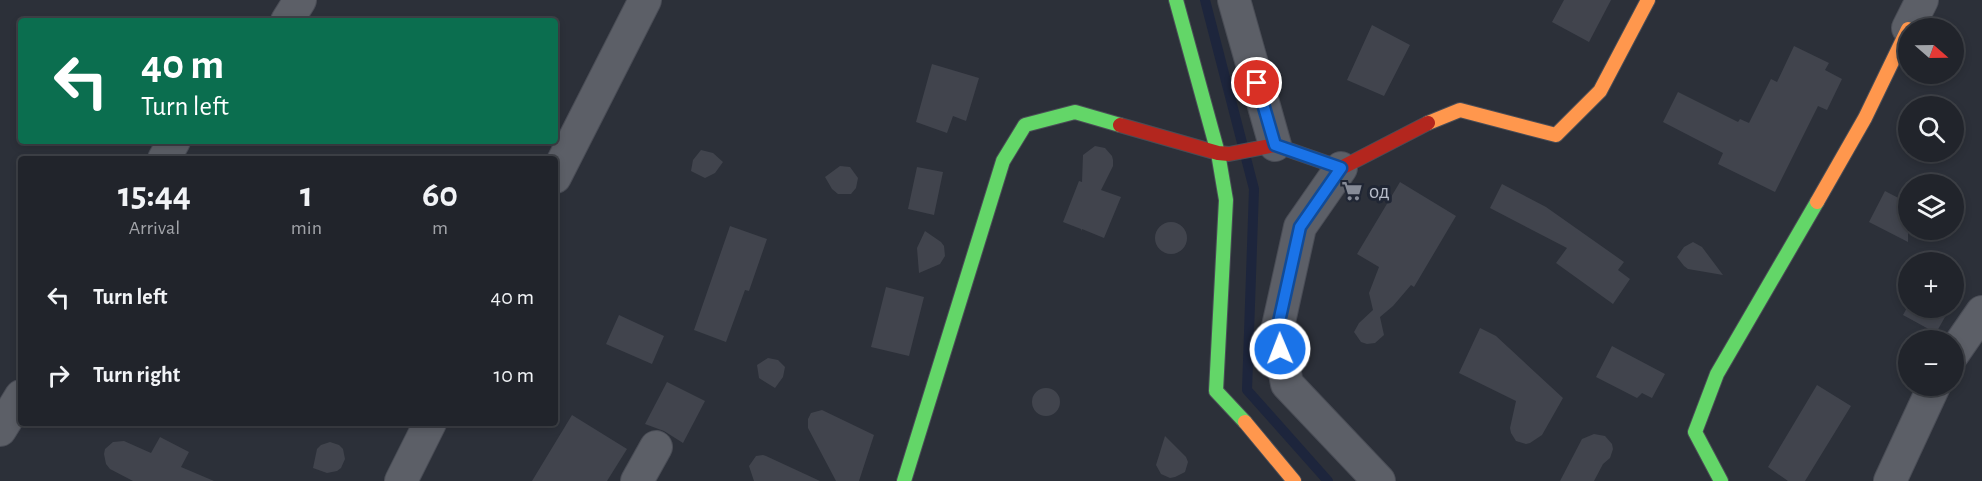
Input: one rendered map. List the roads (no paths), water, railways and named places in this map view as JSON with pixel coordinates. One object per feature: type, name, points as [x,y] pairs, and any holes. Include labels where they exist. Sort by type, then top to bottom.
[{"type":"street","points":[[289,18],[300,0]]},
{"type":"street","points":[[558,171],[645,0]]},
{"type":"street","points":[[1176,0],[1223,154],[1226,200],[1216,391],[1256,434],[1294,481]]},
{"type":"street","points":[[1234,0],[1267,146]]},
{"type":"street","points":[[1379,481],[1287,384],[1277,331],[1300,227],[1341,168],[1419,126],[1460,110],[1556,135],[1600,91],[1648,0]]},
{"type":"street","points":[[1913,18],[1922,0]]},
{"type":"street","points":[[1721,481],[1695,432],[1717,374],[1864,118],[1898,49]]},
{"type":"street","points":[[904,481],[1003,161],[1025,125],[1075,112],[1223,154],[1267,146],[1341,168]]},
{"type":"street","points":[[1964,338],[1982,312]]},
{"type":"street","points":[[1890,481],[1929,396]]},
{"type":"street","points":[[0,430],[18,401]]},
{"type":"street","points":[[401,481],[428,426]]},
{"type":"street","points":[[637,481],[656,447]]},
{"type":"waterway","points":[[1205,0],[1254,189],[1247,390],[1328,481]]},
{"type":"place","name":"од","points":[[1352,191]]}]
